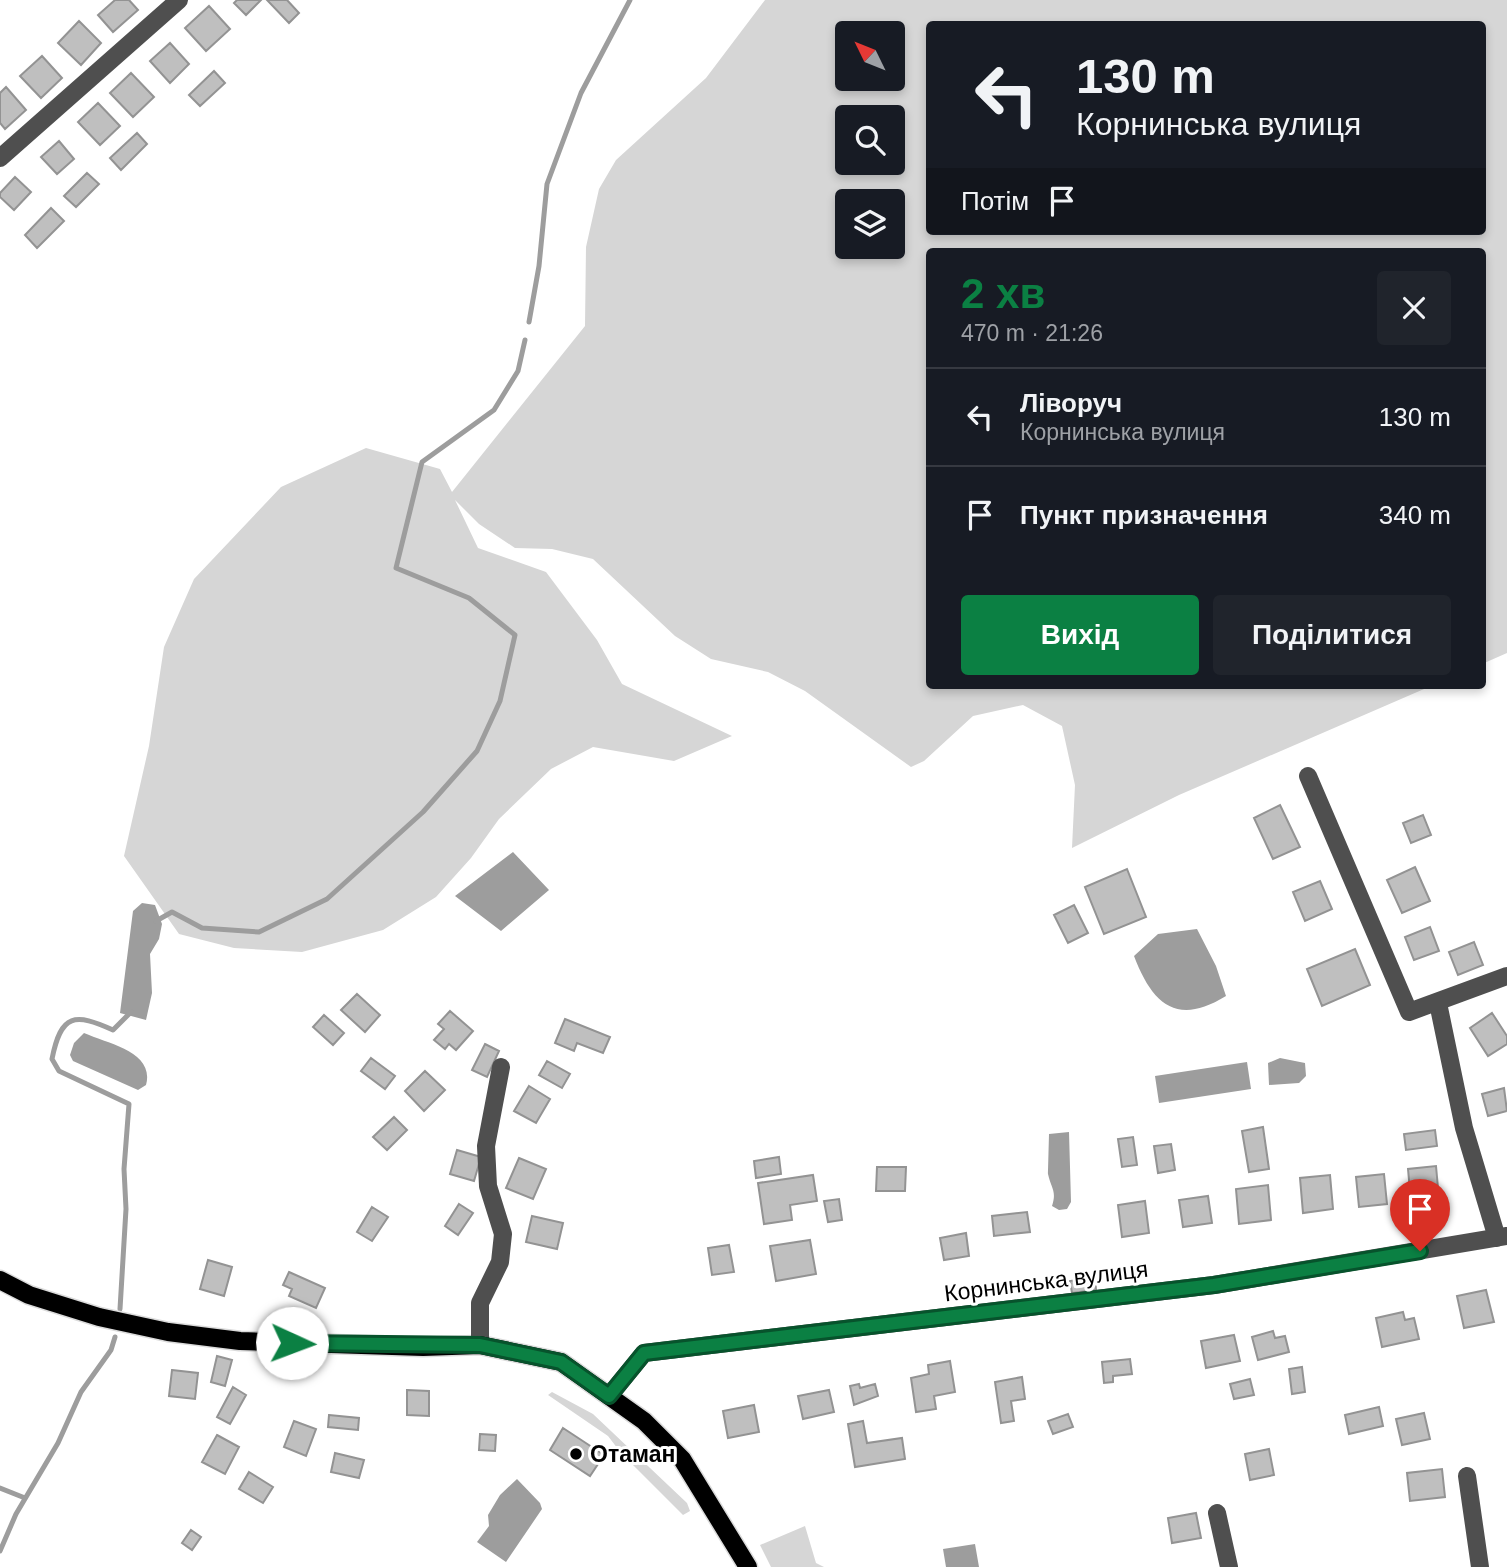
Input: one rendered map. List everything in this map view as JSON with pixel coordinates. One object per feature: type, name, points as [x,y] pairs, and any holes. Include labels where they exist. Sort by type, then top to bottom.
[{"type":"main road","points":[[0,1280],[29,1295],[99,1317],[168,1332],[240,1341],[424,1347],[480,1345],[561,1362],[644,1421],[682,1459],[748,1567]]},
{"type":"street","points":[[0,158],[179,0]]},
{"type":"street","points":[[1308,776],[1409,1012],[1507,976]]},
{"type":"street","points":[[1438,1003],[1464,1128],[1502,1237]]},
{"type":"street","points":[[480,1345],[480,1303],[499,1262],[503,1234],[488,1186],[486,1146],[501,1067]]},
{"type":"street","name":"Корнинська вулиця","points":[[609,1396],[644,1353],[1214,1285],[1502,1237]]},
{"type":"street","points":[[1467,1476],[1480,1567]]},
{"type":"street","points":[[1217,1513],[1229,1567]]},
{"type":"shaded area","points":[[765,0],[1507,0],[1507,653],[1486,662],[1486,248],[926,248],[926,689],[1424,689],[1179,795],[1072,848],[1075,785],[1062,726],[1023,705],[973,716],[924,761],[911,767],[805,691],[768,672],[711,659],[675,636],[593,559],[552,549],[515,548],[479,524],[455,500],[478,548],[546,572],[597,640],[622,684],[732,736],[674,761],[593,747],[551,769],[499,819],[471,858],[436,897],[383,930],[302,952],[234,948],[179,934],[124,856],[149,746],[164,647],[194,579],[281,487],[366,448],[440,469],[452,492],[585,326],[586,247],[599,189],[616,160],[706,78]]},
{"type":"shaded area","points":[[513,852],[549,890],[501,931],[455,896]]},
{"type":"shaded area","points":[[142,903],[155,905],[162,924],[159,939],[150,954],[152,993],[146,1020],[120,1013],[133,911]]},
{"type":"shaded area","points":[[1197,929],[1216,966],[1226,996],[1208,1005],[1180,1009],[1168,1005],[1158,997],[1149,986],[1134,956],[1158,934]]},
{"type":"shaded area","points":[[84,1033],[137,1057],[144,1064],[146,1085],[138,1090],[73,1061],[70,1055],[74,1043]]},
{"type":"shaded area","points":[[1280,1058],[1305,1063],[1306,1076],[1299,1083],[1269,1085],[1268,1063]]},
{"type":"shaded area","points":[[1247,1062],[1251,1089],[1159,1103],[1155,1076]]},
{"type":"shaded area","points":[[1069,1132],[1071,1202],[1067,1209],[1059,1210],[1052,1206],[1054,1193],[1048,1174],[1049,1134]]},
{"type":"shaded area","points":[[552,1392],[593,1414],[687,1503],[690,1511],[683,1515],[621,1453],[608,1436],[548,1395]]},
{"type":"shaded area","points":[[517,1479],[540,1503],[542,1509],[506,1562],[477,1542],[489,1526],[488,1515],[500,1495]]},
{"type":"shaded area","points":[[805,1526],[816,1563],[824,1567],[771,1567],[760,1545]]},
{"type":"shaded area","points":[[975,1544],[979,1567],[946,1567],[943,1549]]},
{"type":"building","points":[[115,0],[129,0],[138,10],[113,32],[98,15]]},
{"type":"building","points":[[237,0],[261,0],[246,15],[234,3]]},
{"type":"building","points":[[267,0],[287,0],[299,13],[289,23]]},
{"type":"building","points":[[209,6],[230,29],[206,51],[185,28]]},
{"type":"building","points":[[79,21],[101,43],[81,65],[58,43]]},
{"type":"building","points":[[170,43],[189,64],[170,83],[150,61]]},
{"type":"building","points":[[42,56],[62,78],[41,98],[20,76]]},
{"type":"building","points":[[214,71],[225,83],[200,106],[189,95]]},
{"type":"building","points":[[131,73],[154,97],[133,117],[110,93]]},
{"type":"building","points":[[6,87],[26,110],[5,129],[0,123],[0,93]]},
{"type":"building","points":[[98,103],[120,126],[100,145],[78,122]]},
{"type":"building","points":[[137,133],[147,144],[121,170],[110,158]]},
{"type":"building","points":[[59,141],[74,159],[57,174],[41,157]]},
{"type":"building","points":[[87,173],[99,184],[76,207],[64,196]]},
{"type":"building","points":[[15,177],[31,192],[14,210],[0,197],[0,193]]},
{"type":"building","points":[[51,208],[64,221],[37,248],[25,235]]},
{"type":"building","points":[[1280,805],[1300,847],[1273,859],[1254,818]]},
{"type":"building","points":[[1423,815],[1431,835],[1411,843],[1403,823]]},
{"type":"building","points":[[1415,867],[1430,901],[1402,913],[1387,880]]},
{"type":"building","points":[[1127,869],[1146,917],[1104,934],[1085,887]]},
{"type":"building","points":[[1320,881],[1332,909],[1305,921],[1293,892]]},
{"type":"building","points":[[1074,905],[1088,933],[1068,943],[1054,915]]},
{"type":"building","points":[[1430,927],[1439,951],[1414,960],[1405,937]]},
{"type":"building","points":[[1474,942],[1483,965],[1458,975],[1449,952]]},
{"type":"building","points":[[1355,949],[1370,985],[1322,1006],[1307,969]]},
{"type":"building","points":[[357,994],[380,1015],[365,1032],[341,1010]]},
{"type":"building","points":[[450,1011],[473,1031],[456,1050],[449,1044],[445,1049],[434,1040],[444,1029],[438,1024]]},
{"type":"building","points":[[1492,1013],[1507,1036],[1507,1044],[1488,1056],[1470,1028]]},
{"type":"building","points":[[324,1015],[344,1033],[333,1045],[313,1027]]},
{"type":"building","points":[[565,1019],[610,1037],[603,1053],[577,1043],[574,1051],[555,1043]]},
{"type":"building","points":[[485,1044],[499,1051],[487,1077],[472,1070]]},
{"type":"building","points":[[371,1058],[395,1076],[385,1089],[361,1071]]},
{"type":"building","points":[[547,1061],[570,1074],[562,1088],[539,1075]]},
{"type":"building","points":[[425,1071],[445,1090],[424,1111],[405,1091]]},
{"type":"building","points":[[529,1086],[550,1099],[536,1123],[514,1111]]},
{"type":"building","points":[[1504,1088],[1507,1111],[1488,1116],[1482,1094]]},
{"type":"building","points":[[394,1117],[407,1130],[387,1150],[373,1137]]},
{"type":"building","points":[[1263,1127],[1269,1169],[1249,1172],[1242,1131]]},
{"type":"building","points":[[1435,1130],[1437,1146],[1406,1150],[1404,1134]]},
{"type":"building","points":[[1133,1137],[1137,1165],[1122,1167],[1118,1139]]},
{"type":"building","points":[[1171,1144],[1175,1170],[1158,1173],[1154,1146]]},
{"type":"building","points":[[457,1150],[481,1157],[474,1181],[450,1174]]},
{"type":"building","points":[[779,1157],[781,1174],[756,1178],[754,1161]]},
{"type":"building","points":[[519,1158],[546,1169],[533,1199],[506,1188]]},
{"type":"building","points":[[1436,1166],[1439,1199],[1411,1202],[1408,1169]]},
{"type":"building","points":[[877,1167],[906,1167],[905,1191],[876,1191]]},
{"type":"building","points":[[1384,1174],[1387,1204],[1359,1207],[1356,1177]]},
{"type":"building","points":[[813,1175],[817,1201],[790,1205],[792,1220],[764,1224],[758,1183]]},
{"type":"building","points":[[1330,1175],[1333,1209],[1303,1213],[1300,1178]]},
{"type":"building","points":[[1268,1185],[1271,1220],[1239,1224],[1236,1189]]},
{"type":"building","points":[[1208,1196],[1212,1223],[1183,1227],[1179,1200]]},
{"type":"building","points":[[839,1199],[842,1220],[828,1222],[824,1201]]},
{"type":"building","points":[[1145,1201],[1149,1233],[1122,1237],[1118,1205]]},
{"type":"building","points":[[459,1204],[473,1213],[458,1235],[445,1226]]},
{"type":"building","points":[[372,1207],[388,1217],[372,1241],[357,1232]]},
{"type":"building","points":[[1027,1212],[1030,1232],[994,1236],[992,1216]]},
{"type":"building","points":[[532,1216],[563,1223],[557,1249],[526,1242]]},
{"type":"building","points":[[966,1233],[969,1256],[944,1260],[940,1238]]},
{"type":"building","points":[[810,1240],[816,1274],[776,1281],[770,1246]]},
{"type":"building","points":[[729,1245],[734,1272],[712,1275],[708,1248]]},
{"type":"building","points":[[208,1260],[232,1267],[224,1296],[200,1289]]},
{"type":"building","points":[[289,1272],[325,1288],[316,1308],[289,1296],[292,1289],[283,1285]]},
{"type":"building","points":[[1095,1277],[1096,1290],[1072,1293],[1070,1281]]},
{"type":"building","points":[[1486,1290],[1494,1322],[1464,1328],[1457,1296]]},
{"type":"building","points":[[1403,1312],[1405,1320],[1414,1318],[1419,1339],[1382,1347],[1376,1318]]},
{"type":"building","points":[[1273,1331],[1275,1338],[1285,1336],[1289,1352],[1258,1360],[1252,1337]]},
{"type":"building","points":[[1234,1335],[1240,1361],[1206,1368],[1201,1341]]},
{"type":"building","points":[[217,1356],[232,1360],[225,1386],[211,1382]]},
{"type":"building","points":[[1130,1359],[1132,1374],[1113,1376],[1113,1382],[1104,1383],[1102,1362]]},
{"type":"building","points":[[950,1361],[955,1392],[934,1396],[936,1409],[916,1412],[911,1378],[929,1374],[928,1365]]},
{"type":"building","points":[[1302,1367],[1305,1392],[1292,1394],[1289,1369]]},
{"type":"building","points":[[172,1370],[198,1373],[195,1399],[169,1396]]},
{"type":"building","points":[[1022,1377],[1025,1399],[1011,1401],[1014,1421],[1001,1423],[995,1382]]},
{"type":"building","points":[[1250,1379],[1254,1395],[1234,1399],[1230,1384]]},
{"type":"building","points":[[859,1384],[860,1388],[875,1384],[878,1396],[854,1405],[850,1386]]},
{"type":"building","points":[[233,1387],[246,1395],[230,1424],[217,1417]]},
{"type":"building","points":[[407,1390],[429,1391],[429,1416],[407,1415]]},
{"type":"building","points":[[829,1390],[834,1412],[803,1419],[798,1396]]},
{"type":"building","points":[[754,1405],[759,1432],[728,1438],[723,1411]]},
{"type":"building","points":[[1379,1407],[1383,1426],[1349,1434],[1345,1415]]},
{"type":"building","points":[[1424,1413],[1430,1439],[1402,1445],[1396,1419]]},
{"type":"building","points":[[1068,1414],[1073,1427],[1053,1434],[1048,1421]]},
{"type":"building","points":[[329,1415],[359,1418],[358,1430],[328,1427]]},
{"type":"building","points":[[294,1421],[316,1429],[306,1456],[284,1447]]},
{"type":"building","points":[[863,1421],[867,1443],[902,1438],[905,1459],[855,1467],[848,1424]]},
{"type":"building","points":[[563,1428],[604,1455],[590,1476],[550,1450]]},
{"type":"building","points":[[480,1434],[496,1435],[495,1451],[479,1450]]},
{"type":"building","points":[[217,1435],[239,1447],[225,1474],[202,1462]]},
{"type":"building","points":[[1269,1449],[1274,1475],[1250,1480],[1245,1454]]},
{"type":"building","points":[[335,1453],[364,1460],[359,1478],[331,1472]]},
{"type":"building","points":[[1442,1469],[1445,1497],[1410,1501],[1407,1473]]},
{"type":"building","points":[[249,1472],[273,1487],[263,1503],[239,1489]]},
{"type":"building","points":[[1196,1513],[1201,1538],[1172,1543],[1168,1518]]},
{"type":"building","points":[[191,1530],[201,1537],[192,1550],[182,1543]]},
{"type":"waterway","points":[[529,322],[539,266],[547,184],[581,93],[630,0]]},
{"type":"waterway","points":[[156,921],[172,912],[202,928],[259,932],[327,899],[423,812],[477,751],[500,701],[515,635],[469,598],[396,568],[422,462],[494,410],[518,371],[525,340]]},
{"type":"waterway","points":[[120,1309],[126,1209],[124,1169],[129,1104],[59,1071],[52,1059],[65,1025],[72,1021],[89,1021],[113,1030],[131,1012]]},
{"type":"waterway","points":[[0,1551],[16,1514],[58,1443],[81,1392],[111,1350],[115,1337]]},
{"type":"waterway","points":[[0,1488],[25,1498]]},
{"type":"place","name":"Отаман","points":[[576,1454]]},
{"type":"route","points":[[292,1343],[424,1347],[480,1345],[561,1362],[609,1396],[644,1353],[1214,1285],[1420,1251]]}]
